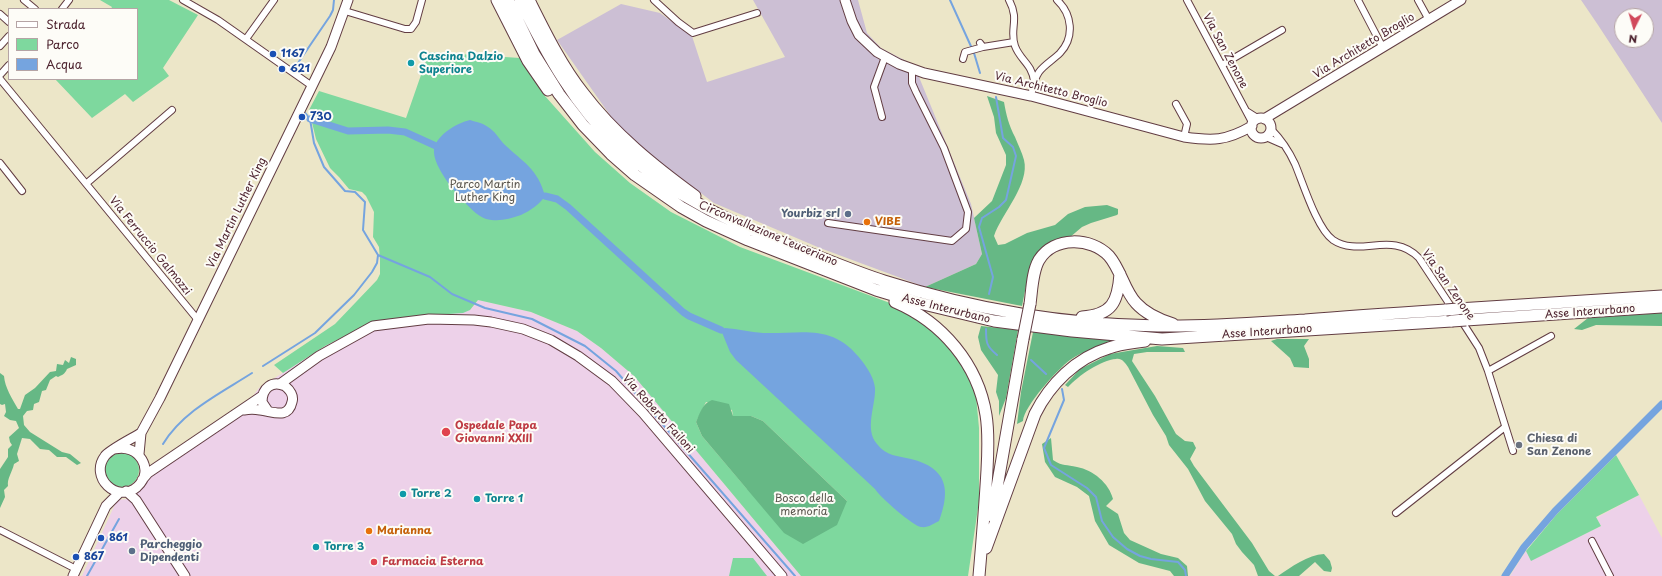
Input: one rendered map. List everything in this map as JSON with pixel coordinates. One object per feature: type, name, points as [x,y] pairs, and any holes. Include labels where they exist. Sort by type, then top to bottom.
[{"type":"highway","points":[[497,0],[528,61],[553,97],[594,144],[611,154]]},
{"type":"highway","name":"Circonvallazione Leuceriano","points":[[508,0],[534,54],[559,94],[583,125],[611,154],[635,175],[681,207],[706,221],[748,240],[876,290]]},
{"type":"highway","name":"Circonvallazione Leuceriano","points":[[520,0],[544,49],[582,106],[619,147],[676,192],[737,224],[849,269],[891,283],[967,303],[1059,319]]},
{"type":"highway","points":[[529,0],[549,39],[582,93],[620,136],[665,174],[700,199],[725,212],[737,224]]},
{"type":"highway","points":[[980,576],[1034,275],[1039,260],[1047,251],[1061,244],[1077,241],[1100,249],[1108,255],[1120,273],[1136,304],[1153,316],[1181,326]]},
{"type":"highway","points":[[1059,319],[1088,316],[1104,312],[1114,302],[1117,296],[1120,273]]},
{"type":"highway","points":[[876,290],[883,297],[907,307],[939,329],[953,343],[966,361],[982,396],[986,415],[988,447],[980,576]]},
{"type":"highway","name":"Asse Interurbano","points":[[876,290],[919,303],[994,321],[1072,331],[1162,339],[1662,307]]},
{"type":"highway","name":"Asse Interurbano","points":[[1059,319],[1119,324],[1181,326],[1274,322],[1662,296]]},
{"type":"highway","points":[[986,548],[1035,414],[1042,400],[1052,387],[1061,377],[1088,357],[1108,348],[1162,339]]},
{"type":"street","points":[[24,0],[34,8]]},
{"type":"street","points":[[63,8],[69,0]]},
{"type":"street","points":[[183,0],[218,20],[312,86]]},
{"type":"street","points":[[246,40],[274,0]]},
{"type":"street","name":"Via Martin Luther King","points":[[75,573],[106,506],[123,492],[134,488],[140,483],[144,471],[141,458],[141,433],[160,398],[331,47],[348,0]]},
{"type":"street","points":[[345,11],[405,29],[411,29],[416,22],[422,0]]},
{"type":"street","points":[[654,0],[678,22],[693,33],[757,13]]},
{"type":"street","name":"Via Architetto Broglio","points":[[845,0],[852,21],[859,35],[885,57],[912,69],[924,73],[1031,96],[1184,137],[1211,140],[1223,139],[1261,127],[1279,111],[1461,0]]},
{"type":"street","points":[[1009,0],[1015,15],[1014,42],[1020,55],[1031,68],[1034,81]]},
{"type":"street","points":[[1031,96],[1034,81],[1040,70],[1061,52],[1068,40],[1070,32],[1069,17],[1062,5],[1057,0]]},
{"type":"street","name":"Via San Zenone","points":[[1187,0],[1246,111],[1261,127],[1284,145],[1295,165],[1322,228],[1332,239],[1343,244],[1354,246],[1400,245],[1414,252],[1419,258],[1475,342],[1488,371],[1513,451]]},
{"type":"street","points":[[1358,0],[1383,48]]},
{"type":"street","points":[[1418,0],[1429,20]]},
{"type":"street","points":[[0,14],[8,21]]},
{"type":"street","points":[[1222,65],[1282,30]]},
{"type":"street","points":[[0,46],[8,37]]},
{"type":"street","points":[[963,59],[965,52],[973,50],[981,45],[1014,42]]},
{"type":"street","points":[[882,117],[874,87],[885,57]]},
{"type":"street","points":[[0,75],[8,67]]},
{"type":"street","points":[[828,222],[952,242],[966,229],[968,212],[944,148],[912,83],[912,69]]},
{"type":"street","name":"Via Ferruccio Galmozzi","points":[[0,79],[87,183],[198,320]]},
{"type":"street","points":[[1176,104],[1188,124],[1184,137]]},
{"type":"street","points":[[87,183],[172,110]]},
{"type":"street","name":"Via San Zenone","points":[[1261,127],[1284,145]]},
{"type":"street","points":[[0,163],[22,191]]},
{"type":"street","name":"Via Roberto Failoni","points":[[140,483],[148,473],[262,396],[264,391],[269,386],[280,384],[319,356],[373,326],[429,319],[454,319],[491,322],[530,332],[551,340],[578,356],[612,381],[643,413],[782,576]]},
{"type":"street","points":[[1488,371],[1551,336]]},
{"type":"street","points":[[262,396],[264,407],[268,411],[272,414],[281,414],[290,407],[293,401],[292,394],[285,386],[280,384]]},
{"type":"street","points":[[241,411],[251,409],[268,411]]},
{"type":"street","points":[[1396,513],[1505,427]]},
{"type":"street","name":"Via Martin Luther King","points":[[106,506],[105,483],[100,474],[101,464],[106,455],[141,433]]},
{"type":"street","points":[[115,449],[126,448],[133,450],[141,458],[156,464],[163,463]]},
{"type":"street","points":[[105,483],[113,490],[123,492],[136,500],[185,576]]},
{"type":"street","points":[[136,500],[140,483]]},
{"type":"street","points":[[0,530],[75,573]]},
{"type":"street","points":[[1592,541],[1610,576]]},
{"type":"shaded area","points":[[753,0],[858,0],[867,33],[881,48],[916,66],[919,77],[971,204],[982,254],[976,264],[925,287],[820,248],[714,203],[624,135],[557,40],[621,4],[660,13],[692,36],[707,82],[785,57]]},
{"type":"shaded area","points":[[1581,0],[1662,0],[1662,123],[1598,25]]},
{"type":"shaded area","name":"Ospedale Papa Giovanni XXIII","points":[[478,300],[531,312],[577,331],[601,348],[634,376],[801,576],[82,576],[117,500],[127,499],[141,488],[146,481],[183,452],[242,411],[259,388],[325,346],[367,325],[407,317],[470,310]]},
{"type":"shaded area","points":[[1639,495],[1662,538],[1662,576],[1510,576],[1526,551],[1531,560],[1601,526],[1596,518]]},
{"type":"green space","points":[[100,0],[169,0],[198,15],[163,68],[169,76],[133,102],[125,94],[92,118],[56,80],[138,80],[138,8],[112,7]]},
{"type":"green space","name":"Parco Martin Luther King","points":[[429,52],[520,58],[545,96],[595,152],[630,183],[671,212],[740,247],[898,306],[923,322],[946,342],[969,374],[976,396],[979,428],[979,501],[968,576],[801,576],[634,376],[601,348],[577,331],[531,312],[478,300],[470,310],[463,313],[407,317],[367,325],[325,346],[283,373],[274,365],[335,324],[377,280],[380,274],[379,247],[373,237],[374,212],[366,196],[362,192],[349,189],[330,168],[316,139],[309,110],[319,91],[406,118]],"holes":[[[706,402],[732,410],[733,416],[751,416],[763,421],[847,501],[747,489],[702,436],[696,422]]]},
{"type":"green space","points":[[987,96],[1004,102],[1009,124],[1023,157],[1025,169],[1019,189],[994,236],[998,245],[1005,244],[1027,233],[1055,225],[1068,214],[1085,207],[1107,205],[1118,209],[1117,215],[1091,223],[1082,227],[1069,238],[1053,243],[1027,281],[1022,306],[925,287],[976,264],[982,254],[974,218],[992,201],[1006,165],[1006,155],[996,133],[994,117]]},
{"type":"green space","points":[[1662,313],[1662,326],[1596,325],[1582,330],[1574,329],[1588,318]]},
{"type":"green space","points":[[981,326],[1018,330],[1006,398],[999,416],[999,401],[996,392],[998,375],[981,350],[978,337]]},
{"type":"green space","points":[[1033,332],[1113,339],[1111,343],[1080,354],[1070,360],[1050,379],[1035,397],[1025,414],[1023,421],[1017,424],[1021,392]]},
{"type":"green space","points":[[1277,339],[1309,339],[1304,346],[1309,359],[1309,368],[1294,367],[1290,358],[1271,341]]},
{"type":"green space","points":[[1157,346],[1183,348],[1185,352],[1147,352],[1134,354],[1132,361],[1155,396],[1176,434],[1185,441],[1193,442],[1196,448],[1190,459],[1194,466],[1252,543],[1269,571],[1275,576],[1258,576],[1254,565],[1242,552],[1236,544],[1232,534],[1205,501],[1188,469],[1169,445],[1166,436],[1153,415],[1128,367],[1123,361],[1116,359],[1104,362],[1078,378],[1068,387],[1065,385],[1080,369],[1110,354]]},
{"type":"green space","points":[[71,357],[76,359],[76,365],[67,369],[62,375],[58,377],[56,376],[50,380],[46,390],[42,391],[39,402],[34,404],[33,410],[27,411],[23,416],[24,425],[30,432],[62,452],[70,454],[81,463],[77,465],[66,457],[57,457],[49,450],[40,449],[30,439],[22,438],[17,454],[19,461],[14,464],[8,480],[8,486],[4,490],[5,497],[0,508],[0,469],[8,457],[8,449],[12,445],[9,437],[19,428],[16,421],[10,420],[4,416],[6,412],[5,404],[0,404],[0,373],[4,376],[9,393],[18,409],[20,409],[25,395],[35,388],[50,372],[56,371],[57,364],[63,365],[65,360],[69,363]]},
{"type":"green space","name":"Bosco della memoria","points":[[712,400],[729,404],[733,416],[751,416],[763,421],[847,501],[837,525],[803,544],[784,533],[702,436],[696,422],[704,406]]},
{"type":"green space","points":[[1051,438],[1053,460],[1089,471],[1100,478],[1108,488],[1113,499],[1106,506],[1118,514],[1124,533],[1130,540],[1161,554],[1178,558],[1187,566],[1188,576],[1174,576],[1170,571],[1139,563],[1109,545],[1095,521],[1089,496],[1077,487],[1055,477],[1045,462],[1042,444]]},
{"type":"green space","points":[[119,453],[125,453],[129,454],[136,460],[139,470],[138,477],[132,484],[125,487],[119,487],[115,486],[108,480],[105,473],[105,467],[106,463],[112,456]]},
{"type":"green space","points":[[1616,455],[1639,495],[1596,517],[1601,526],[1531,561],[1526,551],[1557,514]]},
{"type":"green space","points":[[1324,554],[1330,561],[1332,568],[1331,572],[1324,571],[1315,562],[1299,576],[1278,576],[1306,559]]},
{"type":"green space","points":[[733,558],[753,558],[767,576],[729,576]]},
{"type":"water","points":[[470,120],[486,126],[495,133],[505,145],[524,161],[534,172],[545,196],[531,209],[521,215],[508,219],[486,219],[479,216],[470,208],[445,178],[435,159],[434,153],[437,141],[453,127]]},
{"type":"water","points":[[725,328],[763,333],[817,333],[840,341],[851,349],[866,367],[874,384],[875,395],[871,431],[877,444],[888,453],[923,463],[932,468],[939,474],[943,481],[945,499],[939,521],[928,526],[921,527],[904,517],[736,360],[730,352],[721,330]]},
{"type":"waterway","points":[[298,63],[330,16],[333,10],[334,0]]},
{"type":"waterway","points":[[950,0],[974,53],[980,73]]},
{"type":"waterway","points":[[989,294],[993,277],[979,227],[982,218],[999,207],[1006,200],[1016,156],[1013,147],[1003,138],[996,97]]},
{"type":"waterway","points":[[263,366],[315,333],[354,295],[377,263],[378,255],[363,230],[365,202],[355,192],[345,191],[324,167],[314,143],[310,119],[305,113]]},
{"type":"waterway","points":[[310,119],[348,131],[388,130],[405,132],[436,146]]},
{"type":"waterway","points":[[545,196],[557,199],[568,207],[683,312],[721,330]]},
{"type":"waterway","points":[[378,255],[430,277],[452,294],[485,308],[532,319],[585,346],[616,371],[795,576]]},
{"type":"waterway","points":[[986,329],[987,344],[997,355]]},
{"type":"waterway","points":[[1031,360],[1046,374]]},
{"type":"waterway","points":[[163,444],[171,432],[192,412],[252,373]]},
{"type":"waterway","points":[[1062,389],[1064,400],[1044,448],[1051,465],[1087,488],[1096,497],[1102,521],[1113,537],[1127,549],[1140,556],[1151,559],[1178,562],[1185,570],[1186,576]]},
{"type":"waterway","points":[[1505,576],[1524,547],[1555,511],[1662,404]]},
{"type":"waterway","points":[[87,576],[119,519]]},
{"type":"place","name":"1167","points":[[273,54]]},
{"type":"place","name":"Cascina Dalzio Superiore","points":[[411,63]]},
{"type":"place","name":"621","points":[[282,69]]},
{"type":"place","name":"730","points":[[302,117]]},
{"type":"place","name":"Yourbiz srl","points":[[848,214]]},
{"type":"place","name":"VIBE","points":[[867,222]]},
{"type":"place","name":"Ospedale Papa Giovanni XXIII","points":[[446,432]]},
{"type":"place","name":"Chiesa di San Zenone","points":[[1519,445]]},
{"type":"place","name":"Torre 2","points":[[403,494]]},
{"type":"place","name":"Torre 1","points":[[477,499]]},
{"type":"place","name":"Marianna","points":[[369,531]]},
{"type":"place","name":"861","points":[[101,538]]},
{"type":"place","name":"Torre 3","points":[[316,547]]},
{"type":"place","name":"Parcheggio Dipendenti","points":[[132,551]]},
{"type":"place","name":"867","points":[[76,557]]},
{"type":"place","name":"Farmacia Esterna","points":[[374,562]]}]
